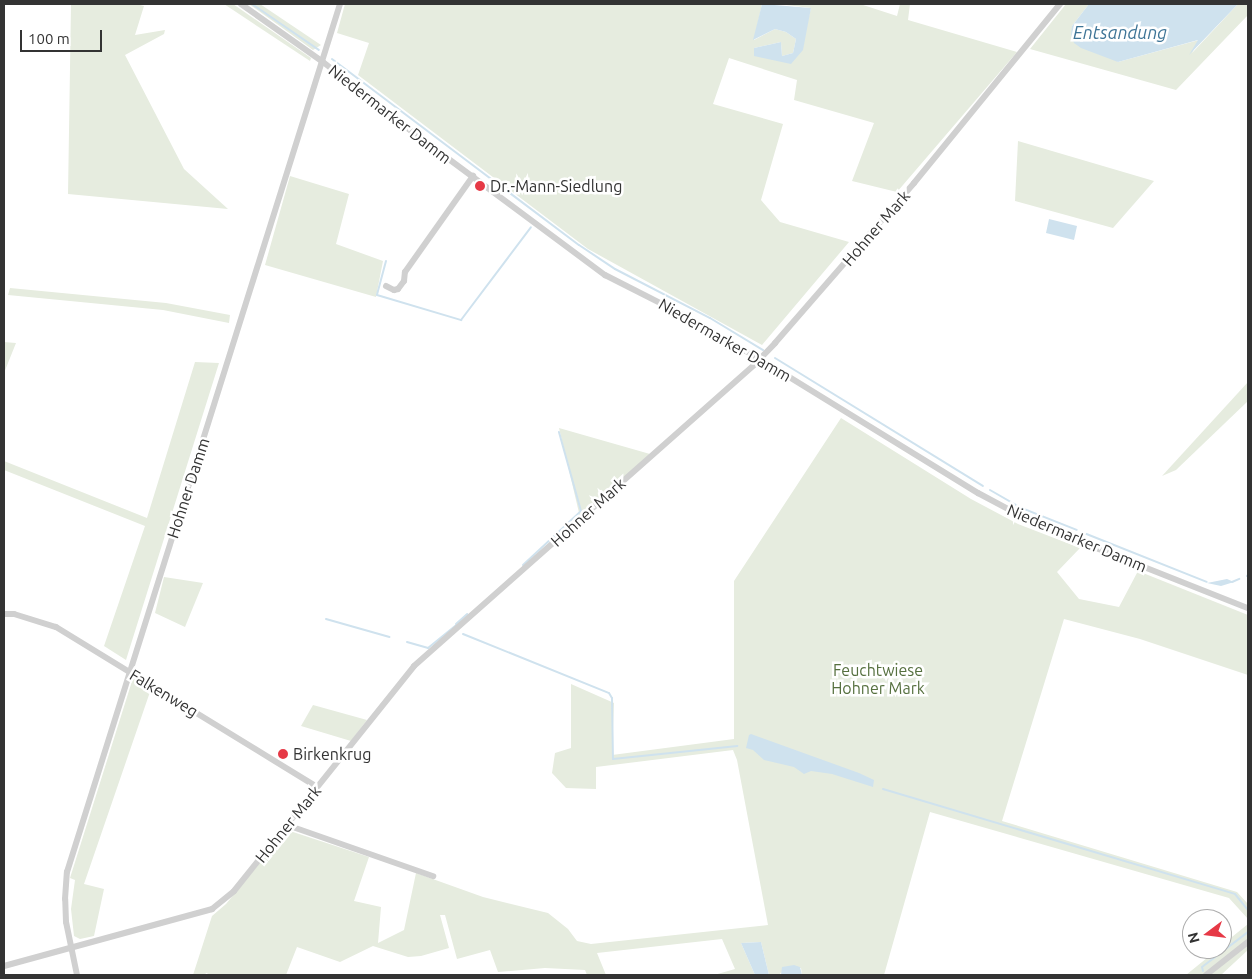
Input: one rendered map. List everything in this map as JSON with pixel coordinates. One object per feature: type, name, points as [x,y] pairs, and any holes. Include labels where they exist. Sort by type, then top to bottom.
[{"type":"street","name":"Niedermarker Damm","points":[[241,4],[323,62],[606,275],[674,310],[760,359],[978,493],[1038,524],[1248,608]]},
{"type":"street","name":"Hohner Damm","points":[[77,975],[71,947],[65,899],[67,872],[340,4]]},
{"type":"street","name":"Hohner Mark","points":[[4,966],[212,908],[234,892],[414,666],[760,359],[914,183],[1060,4]]},
{"type":"street","points":[[386,286],[394,290],[398,289],[404,281],[405,272],[473,176]]},
{"type":"street","name":"Falkenweg","points":[[4,614],[14,614],[56,626],[317,787]]},
{"type":"street","points":[[287,825],[433,876]]},
{"type":"street","points":[[1206,975],[1248,942]]},
{"type":"green space","points":[[71,4],[136,4],[144,6],[135,35],[165,30],[164,34],[125,55],[184,169],[228,209],[68,194]]},
{"type":"green space","points":[[224,4],[233,4],[311,58],[310,61]]},
{"type":"green space","points":[[249,4],[260,4],[321,45],[313,50]]},
{"type":"green space","points":[[345,4],[762,4],[754,40],[775,29],[786,32],[796,39],[793,53],[782,56],[781,42],[754,48],[791,63],[806,28],[811,8],[778,4],[860,4],[897,16],[900,4],[910,4],[908,20],[1017,52],[897,192],[852,181],[874,123],[794,100],[797,80],[729,58],[713,104],[783,124],[761,200],[780,222],[849,242],[762,345],[588,249],[358,75],[369,43],[337,33]]},
{"type":"green space","points":[[1066,4],[1089,4],[1072,26],[1118,62],[1199,40],[1192,53],[1238,4],[1248,4],[1248,15],[1176,90],[1030,49]]},
{"type":"green space","points":[[1018,141],[1154,181],[1113,228],[1015,201]]},
{"type":"green space","points":[[290,176],[349,194],[336,244],[383,261],[376,297],[265,265]]},
{"type":"green space","points":[[10,288],[166,303],[230,315],[229,323],[163,310],[8,295]]},
{"type":"green space","points":[[4,342],[16,343],[4,373]]},
{"type":"green space","points":[[195,362],[219,363],[126,660],[104,646],[145,526],[4,470],[4,461],[147,518]]},
{"type":"green space","points":[[1248,382],[1248,401],[1176,470],[1162,476]]},
{"type":"green space","name":"Feuchtwiese Hohner Mark","points":[[841,418],[971,499],[1018,524],[1080,548],[1057,572],[1079,599],[1119,607],[1138,571],[1248,615],[1248,675],[1140,639],[1064,619],[1002,821],[1237,892],[1248,904],[1248,919],[1229,898],[930,812],[884,975],[802,975],[801,968],[780,973],[781,975],[769,975],[761,942],[741,943],[755,975],[714,975],[735,969],[722,939],[597,953],[606,975],[587,975],[585,970],[545,968],[498,972],[490,950],[457,959],[445,915],[440,915],[449,948],[421,956],[408,957],[373,946],[340,962],[297,947],[286,975],[211,975],[206,973],[205,975],[193,975],[212,916],[226,904],[287,830],[369,857],[354,901],[381,907],[378,943],[404,930],[416,873],[483,897],[548,913],[568,929],[577,941],[591,944],[768,925],[737,760],[733,750],[596,767],[596,789],[566,788],[552,773],[555,753],[571,748],[571,684],[614,703],[612,755],[734,739],[734,581]]},
{"type":"green space","points":[[559,428],[650,454],[580,517]]},
{"type":"green space","points":[[164,577],[203,583],[185,627],[155,613]]},
{"type":"green space","points":[[133,678],[151,689],[84,884],[104,889],[94,936],[80,939],[74,936],[71,909],[75,880],[70,878]]},
{"type":"green space","points":[[313,705],[367,720],[351,741],[301,726]]},
{"type":"green space","points":[[1248,924],[1248,950],[1221,975],[1186,975],[1206,959],[1232,959],[1232,937]]},
{"type":"water","points":[[762,4],[811,8],[803,50],[791,64],[754,56],[754,48],[781,42],[782,56],[793,53],[796,39],[786,32],[775,29],[753,40]]},
{"type":"water","name":"Entsandung","points":[[1089,4],[1238,4],[1189,55],[1198,40],[1118,62],[1081,48],[1074,43],[1071,35],[1072,26]]},
{"type":"water","points":[[1049,219],[1077,226],[1074,240],[1046,233]]},
{"type":"water","points":[[1227,579],[1234,582],[1221,586],[1207,583]]},
{"type":"water","points":[[751,734],[859,773],[874,780],[873,787],[832,774],[811,771],[804,774],[794,767],[764,760],[753,750],[746,748],[749,735]]},
{"type":"water","points":[[761,942],[769,975],[755,975],[741,943]]},
{"type":"water","points":[[794,965],[800,967],[802,975],[781,975],[782,967]]},
{"type":"waterway","points":[[252,4],[319,50]]},
{"type":"waterway","points":[[332,59],[579,245],[615,269],[710,318],[763,350]]},
{"type":"waterway","points":[[386,261],[377,295],[461,320],[531,227]]},
{"type":"waterway","points":[[775,358],[983,486]]},
{"type":"waterway","points":[[523,565],[581,511],[559,432]]},
{"type":"waterway","points":[[990,490],[1019,507],[1077,530]]},
{"type":"waterway","points":[[1084,533],[1207,582]]},
{"type":"waterway","points":[[1232,582],[1239,579]]},
{"type":"waterway","points":[[456,624],[467,614]]},
{"type":"waterway","points":[[326,619],[389,637]]},
{"type":"waterway","points":[[407,642],[428,648],[456,625]]},
{"type":"waterway","points":[[463,634],[609,693],[612,698],[613,759],[737,746]]},
{"type":"waterway","points":[[883,789],[1235,894],[1248,910]]},
{"type":"waterway","points":[[1203,971],[1202,967],[1248,932]]},
{"type":"place","name":"Dr.-Mann-Siedlung","points":[[480,186]]},
{"type":"place","name":"Birkenkrug","points":[[283,754]]}]
